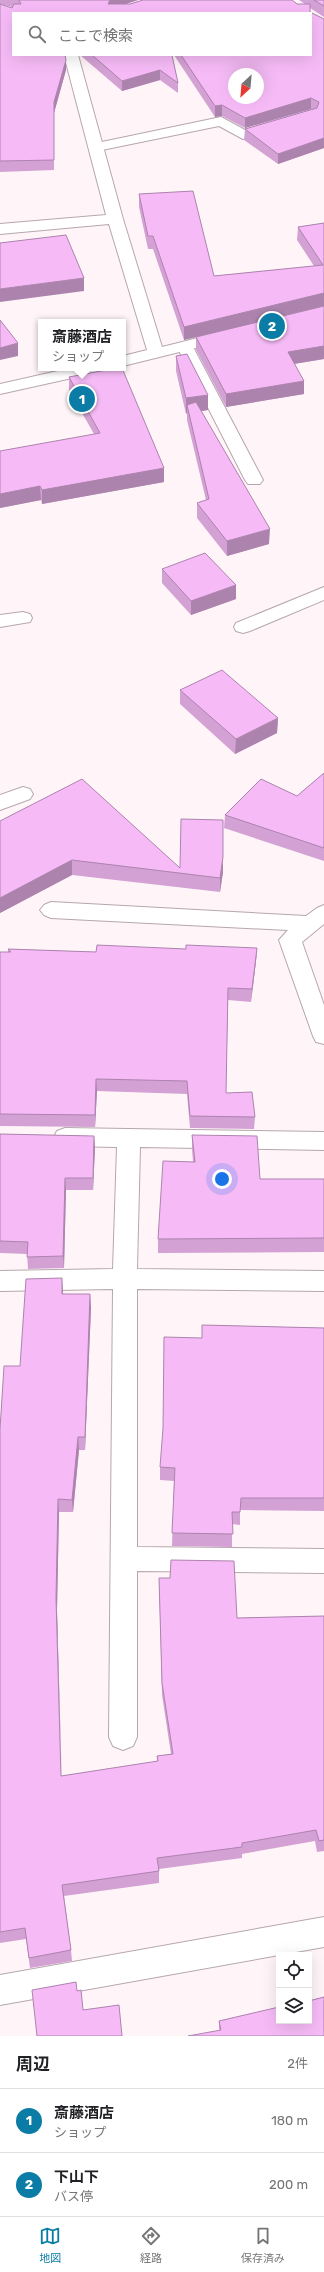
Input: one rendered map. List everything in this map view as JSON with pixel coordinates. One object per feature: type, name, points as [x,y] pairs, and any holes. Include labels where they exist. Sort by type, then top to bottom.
[{"type":"street","points":[[71,56],[98,147],[115,219],[156,354]]},
{"type":"street","points":[[98,147],[221,121],[243,135],[288,121]]},
{"type":"street","points":[[0,229],[115,219]]},
{"type":"street","points":[[126,360],[239,333]]},
{"type":"street","points":[[184,347],[254,480]]},
{"type":"street","points":[[0,389],[80,371]]},
{"type":"street","points":[[243,626],[324,593]]},
{"type":"street","points":[[0,621],[23,618]]},
{"type":"street","points":[[0,803],[24,794]]},
{"type":"street","points":[[51,910],[318,919]]},
{"type":"street","points":[[318,919],[290,940],[324,1036]]},
{"type":"street","points":[[46,1137],[324,1141]]},
{"type":"street","points":[[123,1737],[125,1279],[130,1138]]},
{"type":"street","points":[[0,1281],[125,1279],[324,1281]]},
{"type":"street","points":[[124,1559],[324,1562]]},
{"type":"street","points":[[0,1990],[324,1932]]},
{"type":"building","points":[[19,0],[110,0],[108,4],[130,4],[143,0],[292,0],[297,4],[310,4],[310,12],[12,12],[12,56],[65,56],[66,60],[54,102],[54,160],[0,161],[0,4],[12,8],[14,4],[21,4]]},
{"type":"building","points":[[314,0],[324,0],[324,6]]},
{"type":"building","points":[[312,13],[324,19],[324,138],[278,154],[245,129],[317,108],[319,102],[311,98],[245,118],[222,105],[215,106],[182,56],[312,56]]},
{"type":"building","points":[[93,56],[172,56],[178,83],[160,70],[122,81]]},
{"type":"building","points":[[193,191],[214,276],[323,265],[298,227],[324,223],[324,293],[184,327],[153,236],[148,236],[139,194]]},
{"type":"building","points":[[66,235],[84,278],[0,289],[0,243]]},
{"type":"building","points":[[324,306],[324,346],[288,352],[304,381],[226,394],[196,337]]},
{"type":"building","points":[[0,320],[18,343],[0,348]]},
{"type":"building","points":[[187,354],[208,395],[186,398],[176,356]]},
{"type":"building","points":[[101,371],[123,371],[164,468],[42,490],[40,486],[0,494],[0,451],[100,433],[69,377]]},
{"type":"building","points":[[196,402],[270,529],[227,541],[197,503],[209,499],[187,405]]},
{"type":"building","points":[[205,553],[236,585],[191,601],[162,569]]},
{"type":"building","points":[[222,670],[278,718],[236,739],[180,690]]},
{"type":"building","points":[[324,773],[324,848],[225,815],[261,779],[297,796]]},
{"type":"building","points":[[82,779],[180,868],[181,819],[223,820],[223,857],[220,878],[72,860],[0,898],[0,821]]},
{"type":"building","points":[[97,945],[186,949],[186,945],[257,948],[252,989],[228,988],[226,1093],[252,1092],[255,1117],[190,1116],[187,1081],[96,1079],[95,1115],[0,1114],[0,952],[11,952],[8,949],[96,952]]},
{"type":"building","points":[[0,1134],[94,1136],[93,1178],[65,1178],[63,1256],[27,1257],[28,1242],[0,1241]]},
{"type":"building","points":[[192,1135],[257,1136],[260,1179],[324,1179],[324,1238],[158,1239],[163,1161],[195,1162]]},
{"type":"building","points":[[62,1278],[62,1294],[90,1294],[85,1437],[78,1437],[72,1500],[58,1499],[56,1598],[61,1776],[158,1761],[157,1756],[173,1754],[162,1683],[159,1578],[170,1578],[171,1560],[234,1561],[237,1618],[324,1616],[324,1840],[319,1841],[316,1830],[242,1843],[242,1847],[157,1858],[159,1871],[62,1885],[71,1950],[29,1958],[25,1928],[0,1932],[0,1429],[4,1366],[20,1366],[26,1279]]},
{"type":"building","points":[[202,1325],[324,1328],[324,1498],[241,1498],[240,1512],[232,1512],[233,1534],[172,1533],[175,1468],[160,1467],[163,1428],[164,1337],[202,1338]]},
{"type":"building","points":[[76,1982],[77,1991],[81,1990],[83,2010],[119,2005],[122,2036],[37,2036],[32,1990]]},
{"type":"building","points":[[324,1997],[324,2036],[188,2036],[221,2030],[219,2021],[276,2008],[276,2024],[312,2024],[312,2000]]},
{"type":"place","name":"下山下","points":[[272,326]]},
{"type":"place","name":"斎藤酒店","points":[[82,399]]}]
